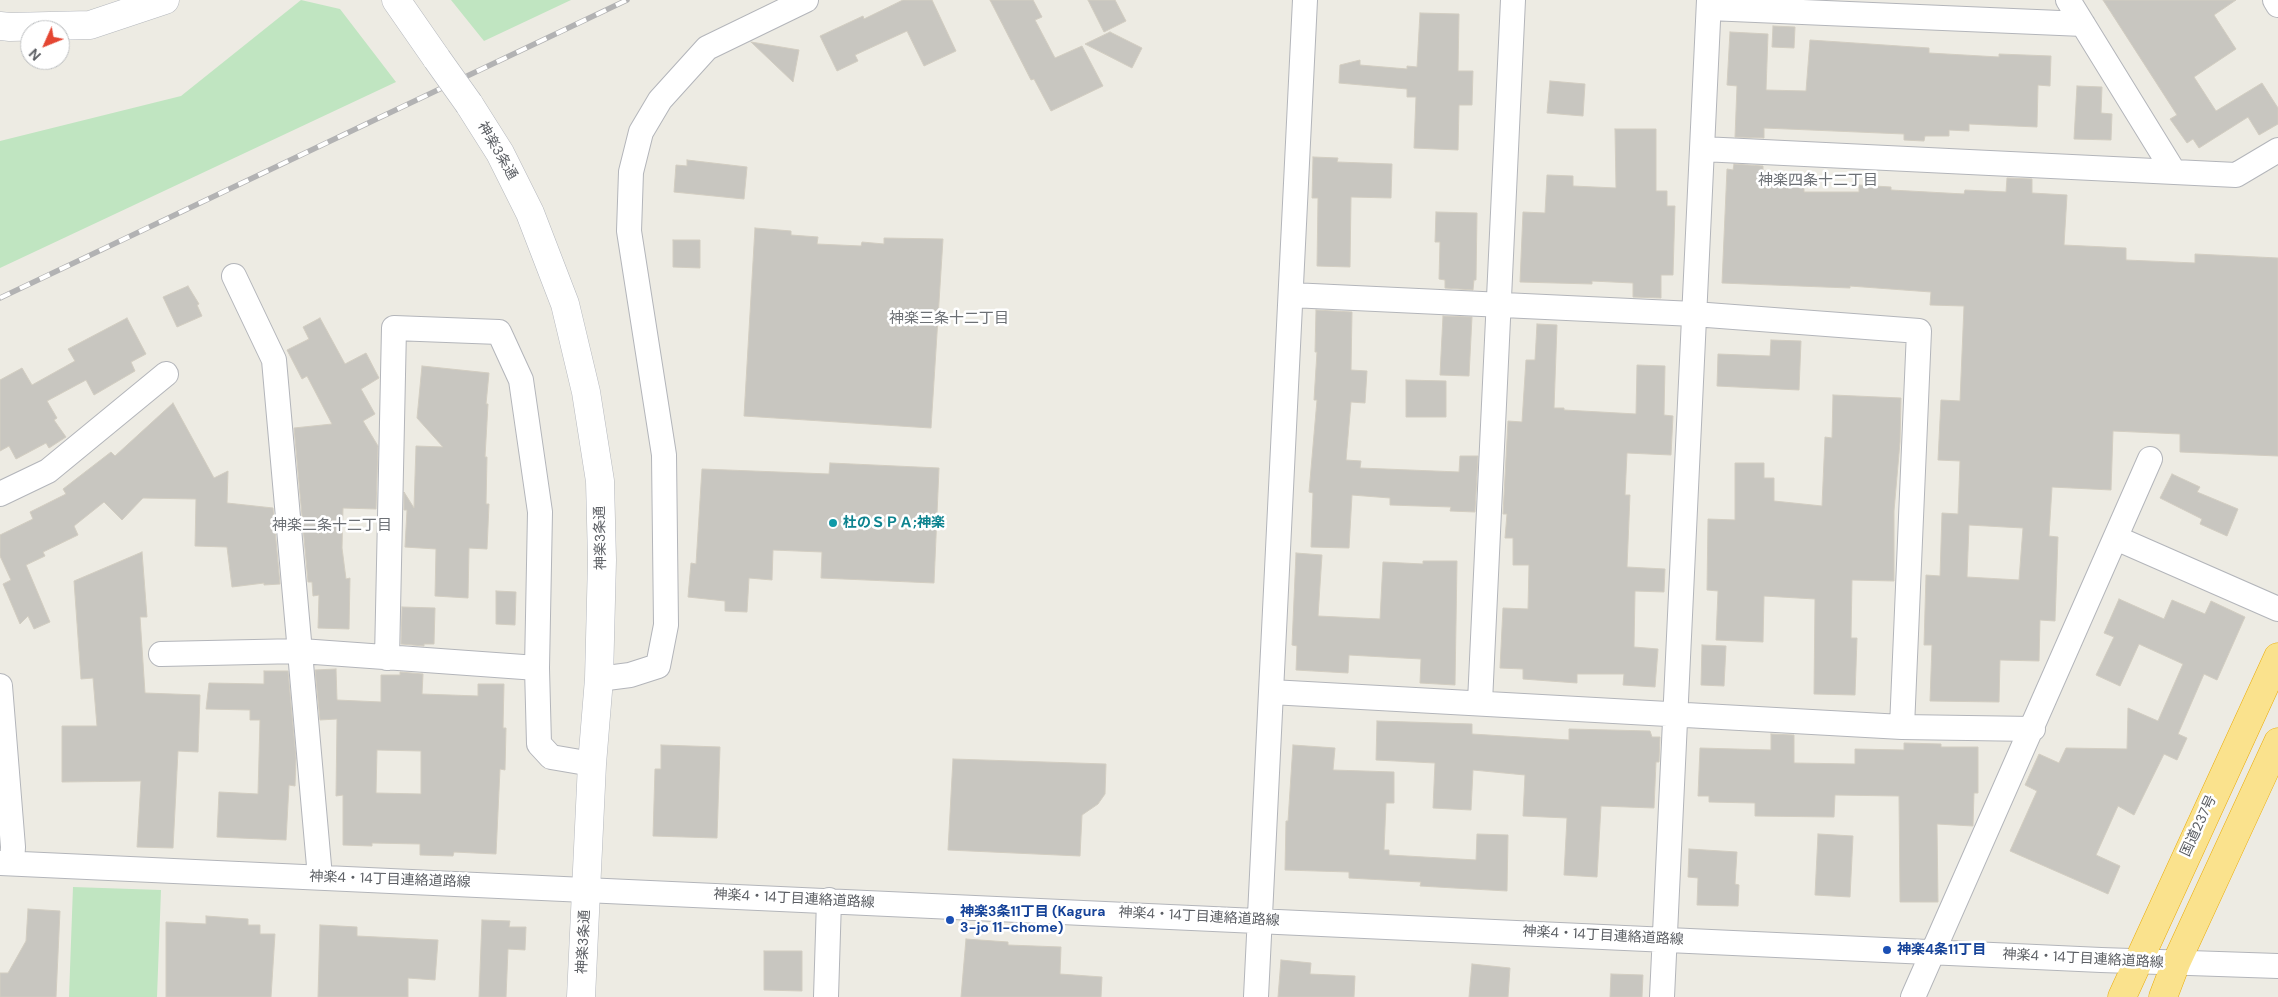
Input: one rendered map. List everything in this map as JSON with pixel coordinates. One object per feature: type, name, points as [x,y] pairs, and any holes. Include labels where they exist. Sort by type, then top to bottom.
[{"type":"highway","name":"国道237号","points":[[2122,997],[2278,656]]},
{"type":"highway","points":[[2163,997],[2176,963],[2278,742]]},
{"type":"street","points":[[0,26],[90,25],[165,0]]},
{"type":"street","name":"神楽3条通","points":[[396,0],[469,104],[500,153],[530,213],[565,304],[586,392],[600,481],[602,560],[599,679],[592,764],[581,997]]},
{"type":"street","points":[[599,679],[630,675],[658,666],[666,625],[664,455],[629,231],[631,172],[641,132],[660,100],[707,48],[806,0]]},
{"type":"street","points":[[1256,997],[1305,0]]},
{"type":"street","points":[[1480,702],[1513,0]]},
{"type":"street","points":[[2068,0],[2174,172]]},
{"type":"street","points":[[2275,0],[2278,5]]},
{"type":"street","points":[[1662,997],[1709,4],[2083,24]]},
{"type":"street","points":[[1702,150],[2236,175],[2278,150]]},
{"type":"street","points":[[234,276],[274,360],[320,877]]},
{"type":"street","points":[[1291,295],[1694,314],[1919,331],[1902,726]]},
{"type":"street","points":[[387,658],[394,328],[499,332],[521,380],[540,512],[537,668],[539,744],[551,757],[592,764]]},
{"type":"street","points":[[0,494],[48,471],[166,374]]},
{"type":"street","points":[[1913,997],[2033,729],[2150,459]]},
{"type":"street","points":[[2116,538],[2278,609]]},
{"type":"street","points":[[161,654],[301,651],[537,668]]},
{"type":"street","points":[[0,686],[13,847],[6,863]]},
{"type":"street","points":[[1272,692],[1675,712],[1902,726],[2033,729]]},
{"type":"street","name":"神楽4・14丁目連絡道路線","points":[[6,863],[1933,952],[2278,966]]},
{"type":"street","points":[[826,997],[829,900]]},
{"type":"green space","points":[[301,0],[340,9],[396,82],[0,268],[0,141],[181,96]]},
{"type":"green space","points":[[451,0],[571,0],[484,41]]},
{"type":"green space","points":[[73,887],[161,890],[157,997],[69,997]]},
{"type":"building","points":[[903,0],[932,0],[956,51],[924,66],[907,31],[855,55],[858,61],[837,71],[820,36],[863,16],[864,19]]},
{"type":"building","points":[[990,0],[1033,0],[1042,17],[1035,20],[1055,58],[1082,46],[1103,86],[1051,111],[1034,79],[1031,80]]},
{"type":"building","points":[[1088,0],[1115,0],[1126,21],[1104,32]]},
{"type":"building","points":[[2103,0],[2236,0],[2214,15],[2236,49],[2194,77],[2216,111],[2262,83],[2278,108],[2278,124],[2259,135],[2248,117],[2199,148],[2193,139],[2187,143],[2170,119],[2177,115]]},
{"type":"building","points":[[1420,13],[1459,14],[1458,71],[1473,71],[1472,105],[1459,105],[1458,150],[1414,148],[1416,97],[1407,97],[1407,89],[1339,83],[1340,65],[1360,60],[1360,65],[1407,69],[1407,66],[1417,67]]},
{"type":"building","points":[[1773,26],[1795,27],[1794,48],[1772,47]]},
{"type":"building","points":[[1110,32],[1142,48],[1132,68],[1085,44]]},
{"type":"building","points":[[1730,32],[1768,34],[1766,90],[1806,91],[1810,40],[1929,48],[1929,53],[1999,57],[1999,54],[2051,56],[2050,86],[2038,85],[2037,127],[1969,124],[1969,131],[1949,130],[1949,136],[1925,136],[1924,141],[1904,140],[1904,134],[1764,128],[1764,138],[1735,137],[1737,86],[1727,85]]},
{"type":"building","points":[[751,42],[799,50],[793,82]]},
{"type":"building","points":[[1550,81],[1585,84],[1583,116],[1547,113]]},
{"type":"building","points":[[2077,86],[2102,87],[2101,113],[2112,114],[2111,140],[2074,139]]},
{"type":"building","points":[[1615,129],[1656,129],[1656,191],[1667,191],[1667,206],[1675,206],[1673,275],[1661,275],[1661,298],[1633,297],[1633,283],[1592,281],[1592,284],[1520,282],[1523,212],[1545,213],[1547,175],[1573,176],[1573,186],[1616,188]]},
{"type":"building","points":[[1313,157],[1338,158],[1337,162],[1392,164],[1391,198],[1351,197],[1350,267],[1317,266],[1318,198],[1312,198]]},
{"type":"building","points":[[687,160],[747,167],[744,199],[674,192],[676,165],[687,166]]},
{"type":"building","points":[[1734,164],[1763,166],[1763,171],[1767,171],[1767,174],[1804,175],[1804,192],[1859,192],[1859,185],[1891,187],[1891,190],[1964,194],[1965,190],[2006,192],[2007,178],[2032,179],[2032,193],[2067,195],[2064,245],[2126,248],[2126,260],[2195,263],[2195,254],[2278,258],[2278,456],[2180,452],[2180,434],[2113,431],[2111,490],[2052,487],[2049,536],[2058,537],[2055,621],[2040,620],[2039,661],[2000,660],[1999,702],[1930,701],[1932,645],[1924,645],[1926,575],[1940,576],[1942,513],[1958,514],[1960,461],[1938,460],[1941,400],[1960,401],[1964,306],[1930,305],[1931,292],[1850,286],[1850,288],[1722,283],[1727,169],[1733,170]],"holes":[[[1969,525],[2023,528],[2019,580],[1967,577]]]},
{"type":"building","points":[[1436,212],[1477,213],[1476,280],[1474,280],[1473,290],[1445,288],[1445,280],[1439,279],[1440,242],[1435,242]]},
{"type":"building","points":[[755,228],[791,231],[791,235],[818,237],[817,244],[861,246],[862,242],[884,244],[884,238],[943,239],[931,428],[744,416]]},
{"type":"building","points":[[673,240],[700,240],[700,268],[673,267]]},
{"type":"building","points":[[188,286],[199,304],[197,305],[202,316],[177,327],[163,297]]},
{"type":"building","points":[[1316,310],[1352,312],[1351,370],[1367,371],[1365,403],[1351,402],[1346,460],[1361,461],[1360,468],[1459,472],[1460,456],[1478,456],[1475,512],[1450,511],[1451,507],[1390,505],[1390,498],[1352,495],[1349,548],[1311,547],[1313,493],[1309,492],[1317,400],[1314,400],[1317,352],[1315,352]]},
{"type":"building","points":[[1443,316],[1472,317],[1469,376],[1440,375]]},
{"type":"building","points":[[127,318],[146,354],[131,362],[135,371],[94,395],[86,380],[47,401],[57,418],[54,420],[66,437],[49,448],[46,443],[16,459],[9,446],[0,451],[0,380],[22,368],[32,385],[75,361],[68,349]]},
{"type":"building","points":[[320,318],[345,364],[366,353],[379,378],[361,389],[375,414],[363,421],[378,446],[376,509],[343,508],[342,548],[346,579],[350,578],[349,629],[318,628],[319,595],[313,596],[312,582],[308,582],[294,428],[332,424],[307,376],[302,379],[287,350],[309,339],[303,327]]},
{"type":"building","points":[[1537,324],[1557,325],[1554,408],[1636,414],[1637,365],[1665,366],[1664,415],[1673,416],[1671,455],[1627,453],[1625,495],[1630,495],[1627,567],[1665,569],[1664,592],[1635,591],[1634,647],[1658,649],[1655,687],[1623,685],[1624,674],[1577,674],[1577,683],[1523,679],[1523,669],[1500,668],[1503,608],[1528,609],[1529,565],[1513,565],[1513,538],[1505,538],[1507,514],[1503,514],[1508,421],[1522,422],[1526,360],[1535,360]]},
{"type":"building","points":[[1771,340],[1801,341],[1799,390],[1717,386],[1718,354],[1770,356]]},
{"type":"building","points":[[422,366],[489,373],[486,404],[488,404],[485,457],[487,457],[486,504],[489,504],[487,549],[469,548],[468,598],[435,596],[436,549],[405,547],[407,510],[404,510],[404,492],[414,508],[416,446],[443,447],[417,418]]},
{"type":"building","points":[[1406,380],[1446,381],[1446,417],[1406,417]]},
{"type":"building","points":[[1833,395],[1901,398],[1900,442],[1894,511],[1894,581],[1852,580],[1851,638],[1857,638],[1855,695],[1814,694],[1815,599],[1764,596],[1763,642],[1716,640],[1718,591],[1707,590],[1708,519],[1735,520],[1735,463],[1764,463],[1764,478],[1774,478],[1774,501],[1822,506],[1825,437],[1832,438]]},
{"type":"building","points":[[173,403],[214,478],[228,471],[227,503],[273,508],[280,584],[264,585],[264,583],[232,587],[227,547],[195,546],[196,499],[143,498],[122,520],[104,502],[74,526],[78,535],[43,552],[45,556],[26,565],[50,622],[34,629],[28,616],[20,624],[3,584],[11,580],[0,556],[0,535],[33,519],[30,512],[66,494],[63,489],[111,452],[115,456]]},
{"type":"building","name":"杜のＳＰＡ;神楽","points":[[830,463],[939,468],[934,583],[821,578],[822,552],[773,550],[772,580],[749,578],[747,612],[725,611],[725,601],[688,597],[691,563],[696,564],[702,469],[829,474]]},
{"type":"building","points":[[2172,474],[2200,487],[2197,492],[2238,509],[2227,536],[2200,524],[2202,519],[2160,498]]},
{"type":"building","points":[[142,552],[147,617],[140,617],[145,693],[200,695],[198,752],[178,751],[173,848],[137,847],[141,781],[62,782],[62,726],[97,726],[93,678],[81,679],[74,581]]},
{"type":"building","points":[[1296,553],[1322,555],[1318,616],[1380,619],[1383,562],[1423,564],[1423,561],[1457,561],[1455,685],[1420,683],[1421,659],[1349,655],[1348,673],[1296,670],[1297,646],[1292,645]]},
{"type":"building","points":[[496,591],[516,592],[515,625],[496,624]]},
{"type":"building","points":[[2119,599],[2164,619],[2172,600],[2205,614],[2211,601],[2245,617],[2217,680],[2204,674],[2178,734],[2187,738],[2177,760],[2164,754],[2134,815],[2118,806],[2096,855],[2120,866],[2108,894],[2010,851],[2037,791],[2025,785],[2039,754],[2059,763],[2066,748],[2127,749],[2128,708],[2158,721],[2183,664],[2139,644],[2120,686],[2096,675],[2114,637],[2104,633]]},
{"type":"building","points":[[402,607],[435,608],[434,644],[424,644],[424,646],[401,644]]},
{"type":"building","points":[[1702,645],[1726,646],[1724,686],[1701,685]]},
{"type":"building","points":[[336,669],[337,700],[381,702],[381,675],[400,675],[400,672],[423,674],[422,694],[478,696],[478,684],[504,684],[503,728],[506,728],[505,770],[500,769],[496,854],[454,852],[453,856],[420,855],[420,844],[372,843],[372,846],[343,845],[343,795],[336,796],[337,719],[320,720],[315,670]],"holes":[[[377,750],[421,751],[421,794],[376,793]]]},
{"type":"building","points":[[264,671],[288,671],[296,758],[295,786],[289,785],[286,840],[217,837],[219,792],[258,794],[260,720],[250,720],[250,710],[206,709],[209,683],[264,684]]},
{"type":"building","points":[[1377,721],[1472,724],[1472,734],[1569,740],[1569,729],[1650,731],[1652,737],[1660,737],[1659,762],[1656,762],[1654,808],[1601,806],[1597,877],[1564,875],[1567,818],[1523,816],[1525,775],[1473,770],[1471,810],[1433,808],[1435,763],[1376,760]]},
{"type":"building","points":[[1771,734],[1794,735],[1794,763],[1855,764],[1855,749],[1904,750],[1904,743],[1941,744],[1941,747],[1978,747],[1978,793],[1974,793],[1973,826],[1937,824],[1938,902],[1900,902],[1899,796],[1835,795],[1834,817],[1755,816],[1755,803],[1709,802],[1709,796],[1698,796],[1700,748],[1771,750]]},
{"type":"building","points":[[661,745],[720,747],[717,838],[653,836],[655,769],[661,769]]},
{"type":"building","points":[[1293,745],[1335,748],[1333,770],[1394,772],[1394,803],[1386,803],[1384,850],[1389,850],[1389,855],[1476,860],[1477,834],[1508,835],[1507,891],[1420,886],[1421,882],[1349,878],[1349,872],[1285,870],[1286,821],[1288,821]]},
{"type":"building","points":[[953,759],[1106,764],[1105,794],[1098,804],[1082,815],[1080,856],[948,850]]},
{"type":"building","points":[[1818,834],[1853,836],[1850,897],[1815,895]]},
{"type":"building","points":[[1689,849],[1737,852],[1735,884],[1739,885],[1738,906],[1697,905],[1698,878],[1688,877]]},
{"type":"building","points":[[28,909],[60,911],[56,997],[0,997],[0,973],[8,973],[26,941]]},
{"type":"building","points":[[206,916],[248,919],[248,925],[260,925],[260,934],[275,934],[271,997],[166,997],[166,922],[206,924]]},
{"type":"building","points":[[482,920],[510,921],[509,927],[526,927],[525,950],[508,949],[506,997],[479,997]]},
{"type":"building","points":[[320,925],[357,927],[357,936],[438,940],[435,980],[408,978],[408,997],[318,997]]},
{"type":"building","points":[[966,939],[1008,942],[1008,945],[1061,947],[1060,974],[1102,977],[1101,997],[961,997]]},
{"type":"building","points":[[764,951],[802,951],[802,991],[764,990]]},
{"type":"building","points":[[1281,960],[1311,963],[1310,974],[1355,976],[1354,997],[1278,997]]},
{"type":"building","points":[[1472,964],[1510,968],[1508,997],[1469,997]]},
{"type":"building","points":[[1611,974],[1643,975],[1642,997],[1610,997]]},
{"type":"railway","points":[[0,298],[627,0]]},
{"type":"place","name":"杜のＳＰＡ;神楽","points":[[833,523]]},
{"type":"place","name":"神楽3条11丁目 (Kagura 3-jo 11-chome)","points":[[950,920]]},
{"type":"place","name":"神楽4条11丁目","points":[[1887,950]]},
{"type":"district","name":"神楽四条十二丁目","points":[[1818,181]]},
{"type":"district","name":"神楽三条十二丁目","points":[[949,319]]},
{"type":"district","name":"神楽二条十二丁目","points":[[332,526]]}]
